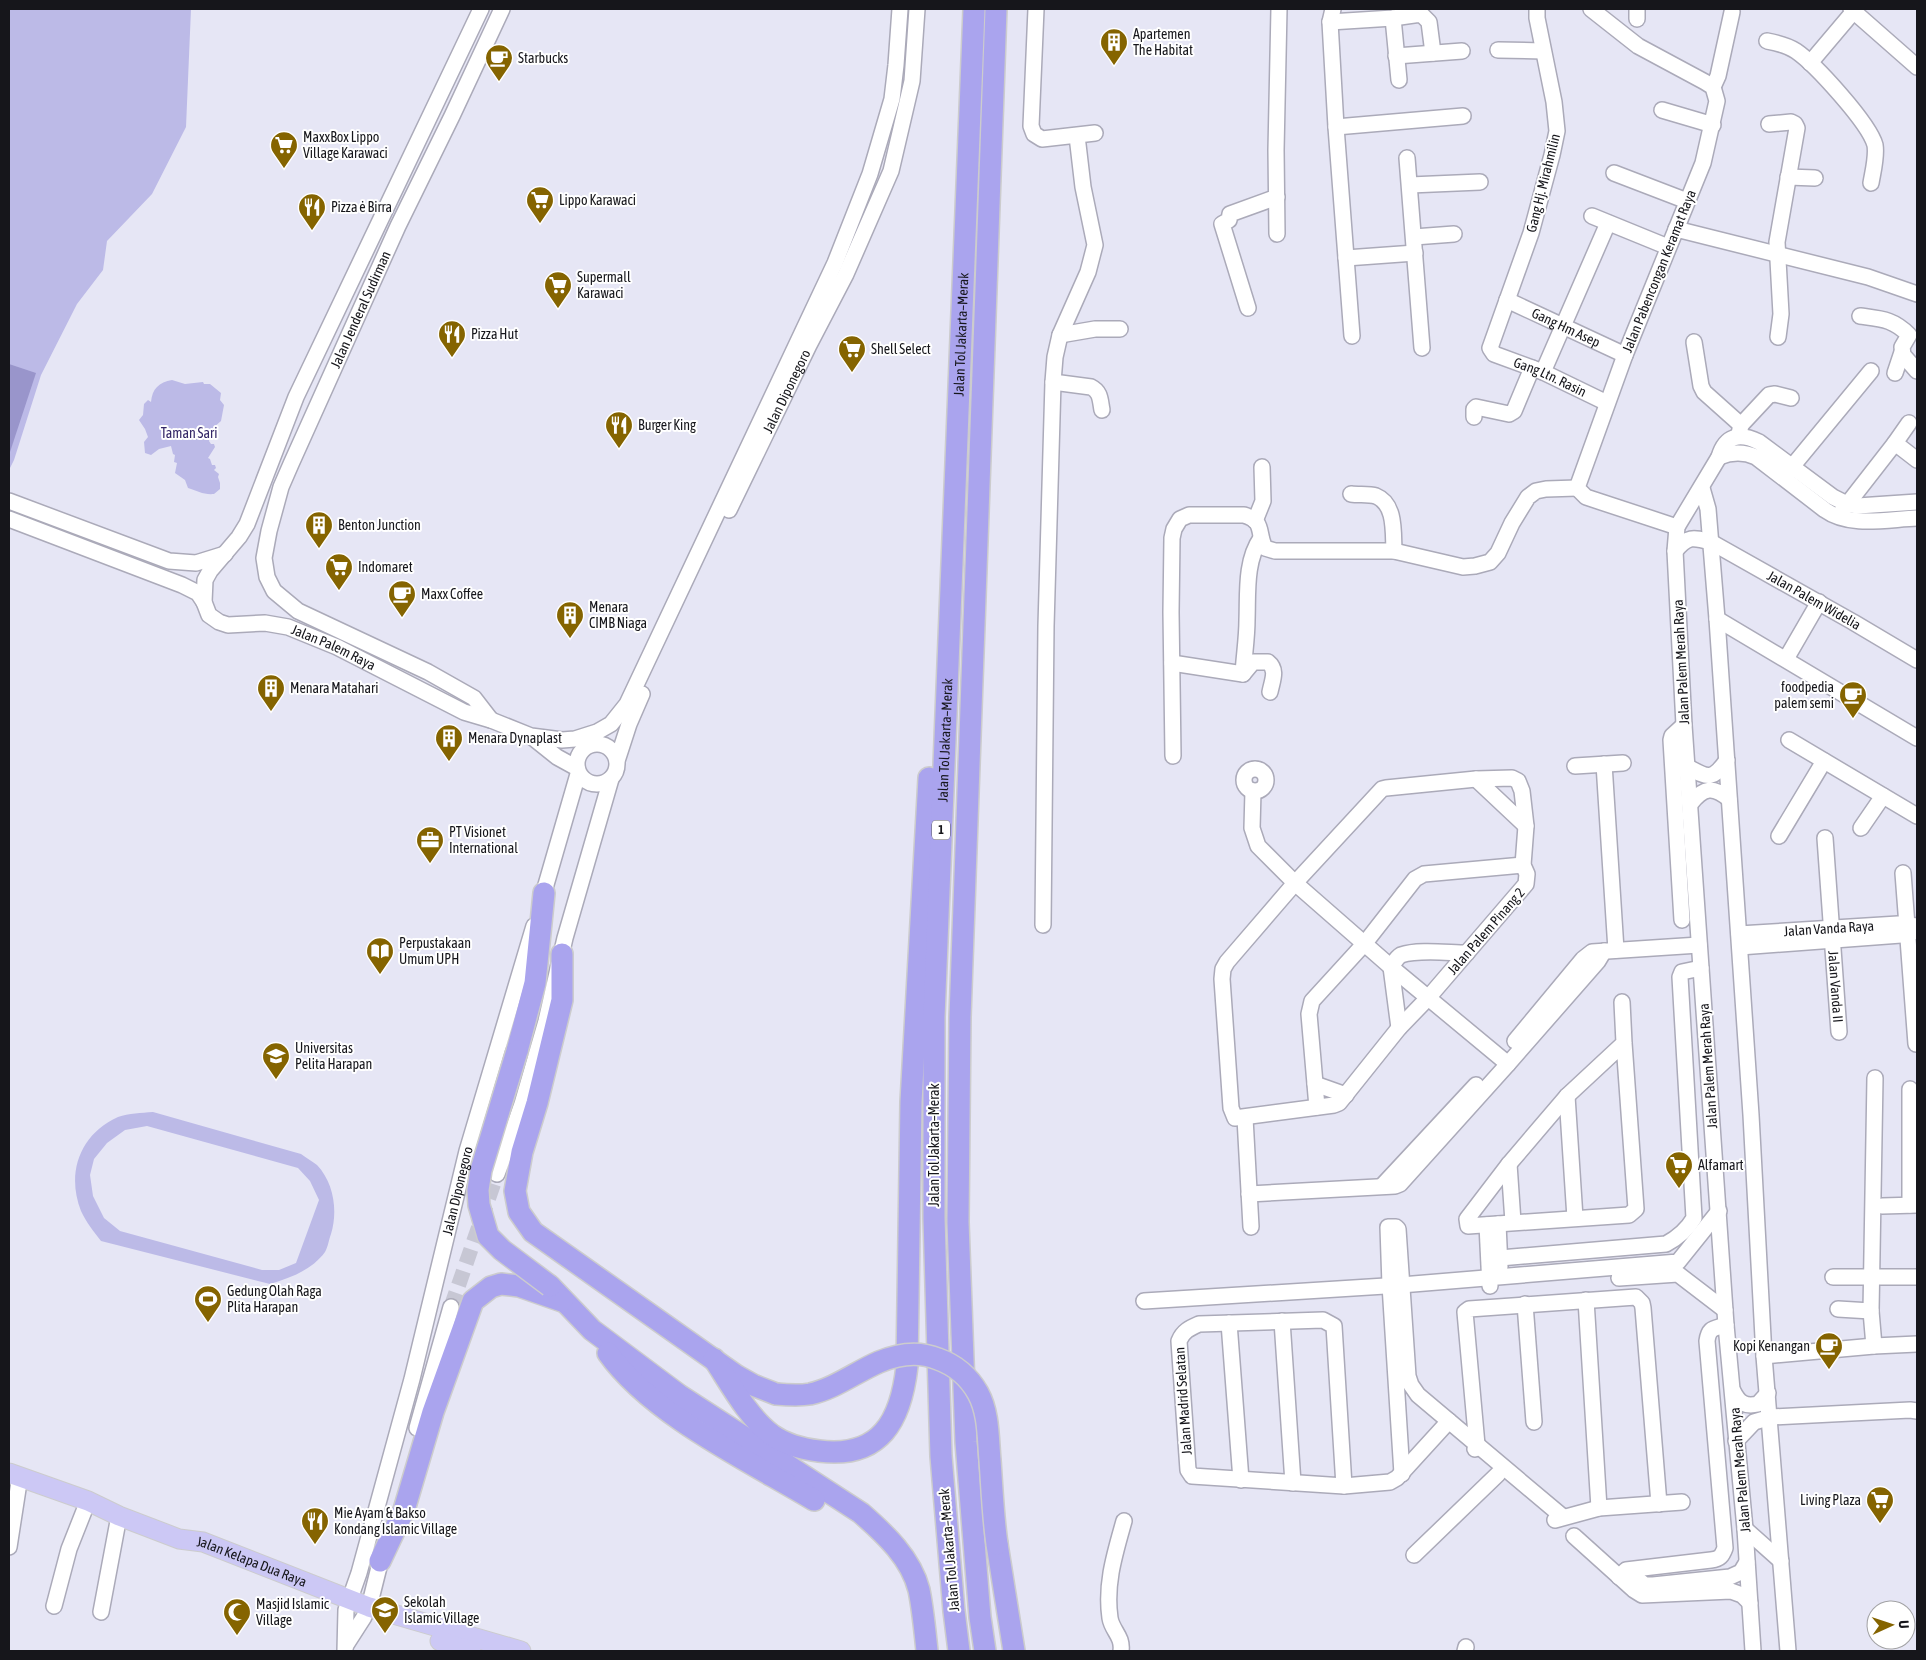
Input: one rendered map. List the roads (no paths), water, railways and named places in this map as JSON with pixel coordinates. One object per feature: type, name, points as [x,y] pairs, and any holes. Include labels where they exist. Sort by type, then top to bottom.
[{"type":"highway","name":"Jalan Tol Jakarta–Merak","points":[[959,1651],[941,1456],[934,1218],[934,1018],[974,9]]},
{"type":"highway","name":"Jalan Tol Jakarta–Merak","points":[[985,1651],[980,1617],[966,1442],[958,1222],[960,1027],[996,9]]},
{"type":"highway","points":[[714,1359],[744,1404],[762,1426],[774,1436],[806,1450],[831,1453],[850,1452],[863,1447],[877,1439],[886,1430],[898,1410],[905,1387],[907,1366],[912,1102],[931,742],[948,653]]},
{"type":"highway","points":[[544,892],[535,984],[481,1170],[478,1190],[479,1204],[488,1236],[502,1250],[550,1286],[592,1330],[618,1367],[655,1400],[692,1428],[824,1505],[863,1531],[896,1562],[912,1602],[920,1651]]},
{"type":"highway","points":[[562,954],[562,1000],[537,1103],[522,1152],[515,1191],[519,1212],[533,1232],[714,1359],[753,1385],[776,1394],[810,1394],[880,1361],[915,1354],[930,1356],[950,1363],[963,1373],[972,1384],[983,1405],[987,1427],[993,1514],[1014,1651]]},
{"type":"highway","points":[[380,1561],[404,1510],[433,1412],[473,1301],[491,1287],[502,1284],[519,1286],[565,1302]]},
{"type":"highway","points":[[592,1330],[679,1395],[861,1513],[880,1530],[898,1549],[908,1564],[918,1588],[927,1651]]},
{"type":"highway","points":[[980,1617],[989,1651]]},
{"type":"main road","name":"Jalan Kelapa Dua Raya","points":[[14,1474],[88,1501],[119,1516],[179,1539],[201,1554],[260,1571],[316,1600],[348,1604],[367,1612]]},
{"type":"main road","points":[[367,1612],[471,1651]]},
{"type":"main road","points":[[367,1612],[521,1651]]},
{"type":"street","name":"Jalan Jenderal Sudirman","points":[[226,554],[247,524],[296,397],[481,9]]},
{"type":"street","points":[[481,55],[487,9]]},
{"type":"street","name":"Jalan Jenderal Sudirman","points":[[298,611],[274,591],[267,577],[264,558],[269,531],[281,488],[398,226],[502,9]]},
{"type":"street","name":"Jalan Diponegoro","points":[[596,732],[611,724],[624,710],[835,263],[870,174],[892,99],[900,9]]},
{"type":"street","name":"Jalan Diponegoro","points":[[617,761],[629,724],[646,684],[859,245],[891,170],[907,106],[914,62],[916,9]]},
{"type":"street","points":[[1036,9],[1031,126],[1034,134],[1042,140],[1095,133]]},
{"type":"street","points":[[1278,234],[1279,9]]},
{"type":"street","name":"Gang Hj. Mirahmilin","points":[[1491,351],[1490,344],[1531,232],[1557,131],[1537,9]]},
{"type":"street","points":[[1591,9],[1638,46],[1713,87],[1718,76],[1732,12]]},
{"type":"street","points":[[1806,60],[1849,10],[1917,67]]},
{"type":"street","points":[[1352,336],[1336,127],[1331,15],[1392,18],[1421,14],[1429,22],[1433,53]]},
{"type":"street","points":[[1392,18],[1399,80]]},
{"type":"street","points":[[1767,41],[1782,44],[1806,60],[1863,122],[1872,138],[1876,152],[1871,183]]},
{"type":"street","points":[[1498,50],[1543,51]]},
{"type":"street","points":[[1396,56],[1462,51]]},
{"type":"street","name":"Jalan Pabencongan Keramat Raya","points":[[1577,488],[1625,355],[1703,163],[1717,101],[1713,87]]},
{"type":"street","points":[[1662,110],[1713,125]]},
{"type":"street","points":[[1336,127],[1464,116]]},
{"type":"street","points":[[1769,124],[1791,122],[1796,125],[1797,130],[1778,237],[1777,256],[1781,314],[1778,338]]},
{"type":"street","points":[[1043,925],[1046,626],[1053,382],[1055,357],[1060,335],[1088,272],[1095,245],[1083,187],[1077,136]]},
{"type":"street","points":[[1407,158],[1422,348]]},
{"type":"street","points":[[1614,173],[1687,201]]},
{"type":"street","points":[[1788,177],[1815,178]]},
{"type":"street","points":[[1410,185],[1480,182]]},
{"type":"street","points":[[1248,308],[1222,224],[1230,220],[1230,214],[1277,197]]},
{"type":"street","points":[[1592,216],[1668,247]]},
{"type":"street","points":[[1474,417],[1474,409],[1476,407],[1510,414],[1514,411],[1562,325],[1608,223]]},
{"type":"street","points":[[366,248],[398,226]]},
{"type":"street","points":[[1676,229],[1777,256],[1868,277],[1917,294]]},
{"type":"street","points":[[1414,237],[1454,234]]},
{"type":"street","points":[[835,263],[859,245]]},
{"type":"street","points":[[1346,258],[1416,253]]},
{"type":"street","name":"Gang Hm Asep","points":[[1507,300],[1625,355]]},
{"type":"street","points":[[1860,316],[1891,321],[1913,331],[1902,347],[1895,373]]},
{"type":"street","points":[[1060,335],[1095,329],[1120,329]]},
{"type":"street","points":[[1694,342],[1701,386],[1704,392],[1740,431],[1759,442],[1825,510],[1837,518],[1860,520],[1917,518]]},
{"type":"street","name":"Gang Ltn. Rasin","points":[[1491,351],[1494,354],[1537,370],[1607,403]]},
{"type":"street","points":[[1902,352],[1917,371]]},
{"type":"street","points":[[1788,472],[1871,371]]},
{"type":"street","points":[[1053,382],[1091,387],[1100,393],[1102,410]]},
{"type":"street","name":"Jalan Palem Merah Raya","points":[[1753,1651],[1745,1529],[1726,1325],[1699,945],[1691,803],[1684,725],[1675,551],[1677,527],[1702,488],[1719,458],[1723,446],[1740,431],[1769,394],[1791,398]]},
{"type":"street","points":[[272,462],[310,422]]},
{"type":"street","points":[[1837,518],[1895,443],[1908,422]]},
{"type":"street","points":[[1895,443],[1917,460]]},
{"type":"street","points":[[1719,458],[1733,453],[1749,454],[1788,472],[1847,504],[1858,506],[1917,502]]},
{"type":"street","points":[[1255,521],[1263,501],[1262,467]]},
{"type":"street","points":[[724,521],[733,478]]},
{"type":"street","points":[[1174,756],[1172,538],[1177,522],[1184,516],[1244,515],[1253,518],[1259,525],[1265,548],[1275,551],[1394,551],[1463,567],[1490,562],[1498,554],[1512,523],[1528,497],[1546,489],[1577,488],[1586,496],[1677,527]]},
{"type":"street","points":[[1702,488],[1706,501],[1717,619],[1740,941],[1764,1356],[1788,1651]]},
{"type":"street","points":[[1351,494],[1374,496],[1382,500],[1387,506],[1393,523],[1394,551]]},
{"type":"street","points":[[9,501],[168,561],[196,563],[226,554]]},
{"type":"street","name":"Jalan Palem Raya","points":[[9,519],[164,578],[198,593],[209,615],[219,622],[228,625],[250,622],[278,625],[328,644],[464,712],[491,720],[531,736],[562,740],[575,739],[596,732]]},
{"type":"street","points":[[1243,674],[1248,581],[1253,554],[1262,538]]},
{"type":"street","points":[[1675,551],[1691,538],[1710,542]]},
{"type":"street","name":"Jalan Palem Widelia","points":[[1710,542],[1819,602],[1917,660]]},
{"type":"street","points":[[204,602],[205,580],[210,571],[226,554]]},
{"type":"street","points":[[164,578],[168,576],[168,561]]},
{"type":"street","points":[[1786,659],[1819,602]]},
{"type":"street","name":"Jalan Palem Raya","points":[[298,611],[428,672],[474,698],[491,720]]},
{"type":"street","points":[[1717,619],[1917,738]]},
{"type":"street","points":[[356,658],[401,660]]},
{"type":"street","points":[[1243,674],[1253,662],[1268,662],[1271,664],[1274,673],[1270,692]]},
{"type":"street","points":[[1172,663],[1243,674]]},
{"type":"street","points":[[629,724],[631,696]]},
{"type":"street","points":[[1682,920],[1670,740],[1684,725]]},
{"type":"street","name":"Jalan Palem Raya","points":[[531,736],[578,771]]},
{"type":"street","points":[[1789,740],[1883,796],[1916,812]]},
{"type":"street","points":[[497,1174],[522,1104],[611,779],[617,768],[617,761],[612,751],[607,747],[594,744],[588,746],[578,755],[578,771],[587,782],[600,784],[611,779]]},
{"type":"street","points":[[1688,766],[1702,775],[1712,776],[1720,771],[1727,760]]},
{"type":"street","points":[[1779,836],[1824,761]]},
{"type":"street","points":[[1576,766],[1623,763]]},
{"type":"street","points":[[1604,764],[1610,951]]},
{"type":"street","name":"Jalan Diponegoro","points":[[346,1648],[348,1604],[359,1574],[414,1370],[468,1151],[578,771]]},
{"type":"street","name":"Jalan Palem Pinang 2","points":[[1346,1095],[1399,1028],[1428,998],[1526,884],[1527,874],[1523,865],[1526,826],[1522,791],[1518,781],[1512,778],[1476,779]]},
{"type":"street","points":[[1314,1084],[1346,1095],[1339,1103],[1334,1105],[1235,1118],[1231,1108],[1222,979],[1223,969],[1227,962],[1295,883],[1382,789],[1476,779],[1526,826]]},
{"type":"street","points":[[1252,790],[1252,828],[1258,846],[1295,883],[1391,968],[1505,1061]]},
{"type":"street","points":[[1691,803],[1697,796],[1709,790],[1718,791],[1729,799]]},
{"type":"street","points":[[1861,828],[1883,796]]},
{"type":"street","points":[[1677,838],[1693,838]]},
{"type":"street","name":"Jalan Vanda II","points":[[1825,838],[1839,1032]]},
{"type":"street","points":[[1316,1106],[1310,1008],[1312,1001],[1365,943],[1419,876],[1523,865]]},
{"type":"street","points":[[1903,873],[1912,929],[1916,1044]]},
{"type":"street","points":[[1681,893],[1696,892]]},
{"type":"street","name":"Jalan Vanda Raya","points":[[1740,941],[1912,929]]},
{"type":"street","points":[[1249,1194],[1382,1186],[1505,1061],[1583,959],[1592,952],[1699,945]]},
{"type":"street","points":[[1399,1028],[1391,968],[1395,960],[1401,956],[1418,953],[1467,953]]},
{"type":"street","points":[[1500,1258],[1666,1244],[1679,1237],[1689,1226],[1694,1218],[1680,977],[1685,970],[1701,968]]},
{"type":"street","points":[[1622,1002],[1636,1209],[1629,1215],[1471,1227],[1467,1223],[1467,1219],[1509,1164],[1567,1096],[1624,1043]]},
{"type":"street","points":[[1874,1346],[1870,1311],[1875,1078]]},
{"type":"street","points":[[1882,1206],[1913,1205],[1913,1106],[1910,1089]]},
{"type":"street","points":[[1567,1096],[1575,1218]]},
{"type":"street","points":[[1245,1118],[1252,1227]]},
{"type":"street","points":[[1496,1282],[1499,1224],[1509,1164]]},
{"type":"street","points":[[1678,1268],[1719,1211]]},
{"type":"street","points":[[1496,1282],[1500,1258],[1499,1224]]},
{"type":"street","points":[[1144,1307],[1678,1268],[1725,1310]]},
{"type":"street","points":[[1833,1277],[1917,1277]]},
{"type":"street","points":[[1396,1289],[1400,1339],[1408,1376],[1411,1385],[1418,1395],[1447,1425],[1559,1519],[1599,1508],[1682,1502]]},
{"type":"street","points":[[1527,1493],[1498,1474],[1475,1449],[1465,1312],[1469,1309],[1525,1304],[1636,1297],[1642,1303],[1659,1504]]},
{"type":"street","points":[[1586,1300],[1599,1508]]},
{"type":"street","points":[[1525,1304],[1534,1422]]},
{"type":"street","points":[[346,1648],[367,1612],[451,1307]]},
{"type":"street","points":[[1838,1309],[1870,1311]]},
{"type":"street","points":[[1344,1486],[1334,1326],[1324,1320],[1228,1323],[1241,1480],[1344,1486],[1390,1482],[1402,1474],[1447,1425]]},
{"type":"street","points":[[1282,1321],[1293,1483]]},
{"type":"street","name":"Jalan Madrid Selatan","points":[[1228,1323],[1199,1324],[1189,1328],[1182,1334],[1179,1341],[1188,1470],[1192,1476],[1241,1480]]},
{"type":"street","points":[[1623,1574],[1718,1559],[1723,1556],[1725,1548],[1707,1341],[1708,1333],[1711,1329],[1726,1325]]},
{"type":"street","points":[[1400,1339],[1397,1378],[1402,1474]]},
{"type":"street","points":[[1764,1356],[1917,1344]]},
{"type":"street","points":[[1397,1378],[1404,1392],[1412,1401],[1447,1425]]},
{"type":"street","points":[[1732,1391],[1741,1403],[1746,1405],[1758,1404],[1768,1393]]},
{"type":"street","points":[[1736,1441],[1754,1422],[1770,1417],[1917,1411]]},
{"type":"street","points":[[9,1547],[14,1474]]},
{"type":"street","points":[[1414,1555],[1498,1474]]},
{"type":"street","points":[[54,1606],[65,1560],[88,1501]]},
{"type":"street","points":[[101,1612],[119,1516]]},
{"type":"street","points":[[1121,1651],[1119,1635],[1111,1621],[1108,1596],[1112,1568],[1124,1521]]},
{"type":"street","points":[[1745,1529],[1781,1560]]},
{"type":"street","points":[[1576,1533],[1623,1574],[1642,1595],[1731,1591],[1742,1595],[1750,1603]]},
{"type":"street","points":[[1623,1574],[1645,1585],[1653,1585],[1730,1577],[1741,1572],[1747,1562]]},
{"type":"tunnel","points":[[451,1307],[497,1174]]},
{"type":"place","name":"Apartemen The Habitat","points":[[1114,66]]},
{"type":"place","name":"Starbucks","points":[[499,82]]},
{"type":"place","name":"MaxxBox Lippo Village Karawaci","points":[[284,169]]},
{"type":"place","name":"Lippo Karawaci","points":[[540,224]]},
{"type":"place","name":"Pizza ė Birra","points":[[312,231]]},
{"type":"place","name":"Supermall Karawaci","points":[[558,309]]},
{"type":"place","name":"Pizza Hut","points":[[452,358]]},
{"type":"place","name":"Shell Select","points":[[852,373]]},
{"type":"place","name":"Burger King","points":[[619,449]]},
{"type":"place","name":"Benton Junction","points":[[319,549]]},
{"type":"place","name":"Indomaret","points":[[339,591]]},
{"type":"place","name":"Maxx Coffee","points":[[402,618]]},
{"type":"place","name":"Menara CIMB Niaga","points":[[570,639]]},
{"type":"place","name":"Menara Matahari","points":[[271,712]]},
{"type":"place","name":"foodpedia palem semi","points":[[1853,719]]},
{"type":"place","name":"Menara Dynaplast","points":[[449,762]]},
{"type":"place","name":"PT Visionet International","points":[[430,864]]},
{"type":"place","name":"Perpustakaan Umum UPH","points":[[380,975]]},
{"type":"place","name":"Universitas Pelita Harapan","points":[[276,1080]]},
{"type":"place","name":"Alfamart","points":[[1679,1189]]},
{"type":"place","name":"Gedung Olah Raga Plita Harapan","points":[[208,1323]]},
{"type":"place","name":"Kopi Kenangan","points":[[1829,1370]]},
{"type":"place","name":"Living Plaza","points":[[1880,1524]]},
{"type":"place","name":"Mie Ayam & Bakso Kondang Islamic Village","points":[[315,1545]]},
{"type":"place","name":"Sekolah Islamic Village","points":[[385,1634]]},
{"type":"place","name":"Masjid Islamic Village","points":[[237,1636]]},
{"type":"park label","name":"Taman Sari","points":[[189,433]]}]
